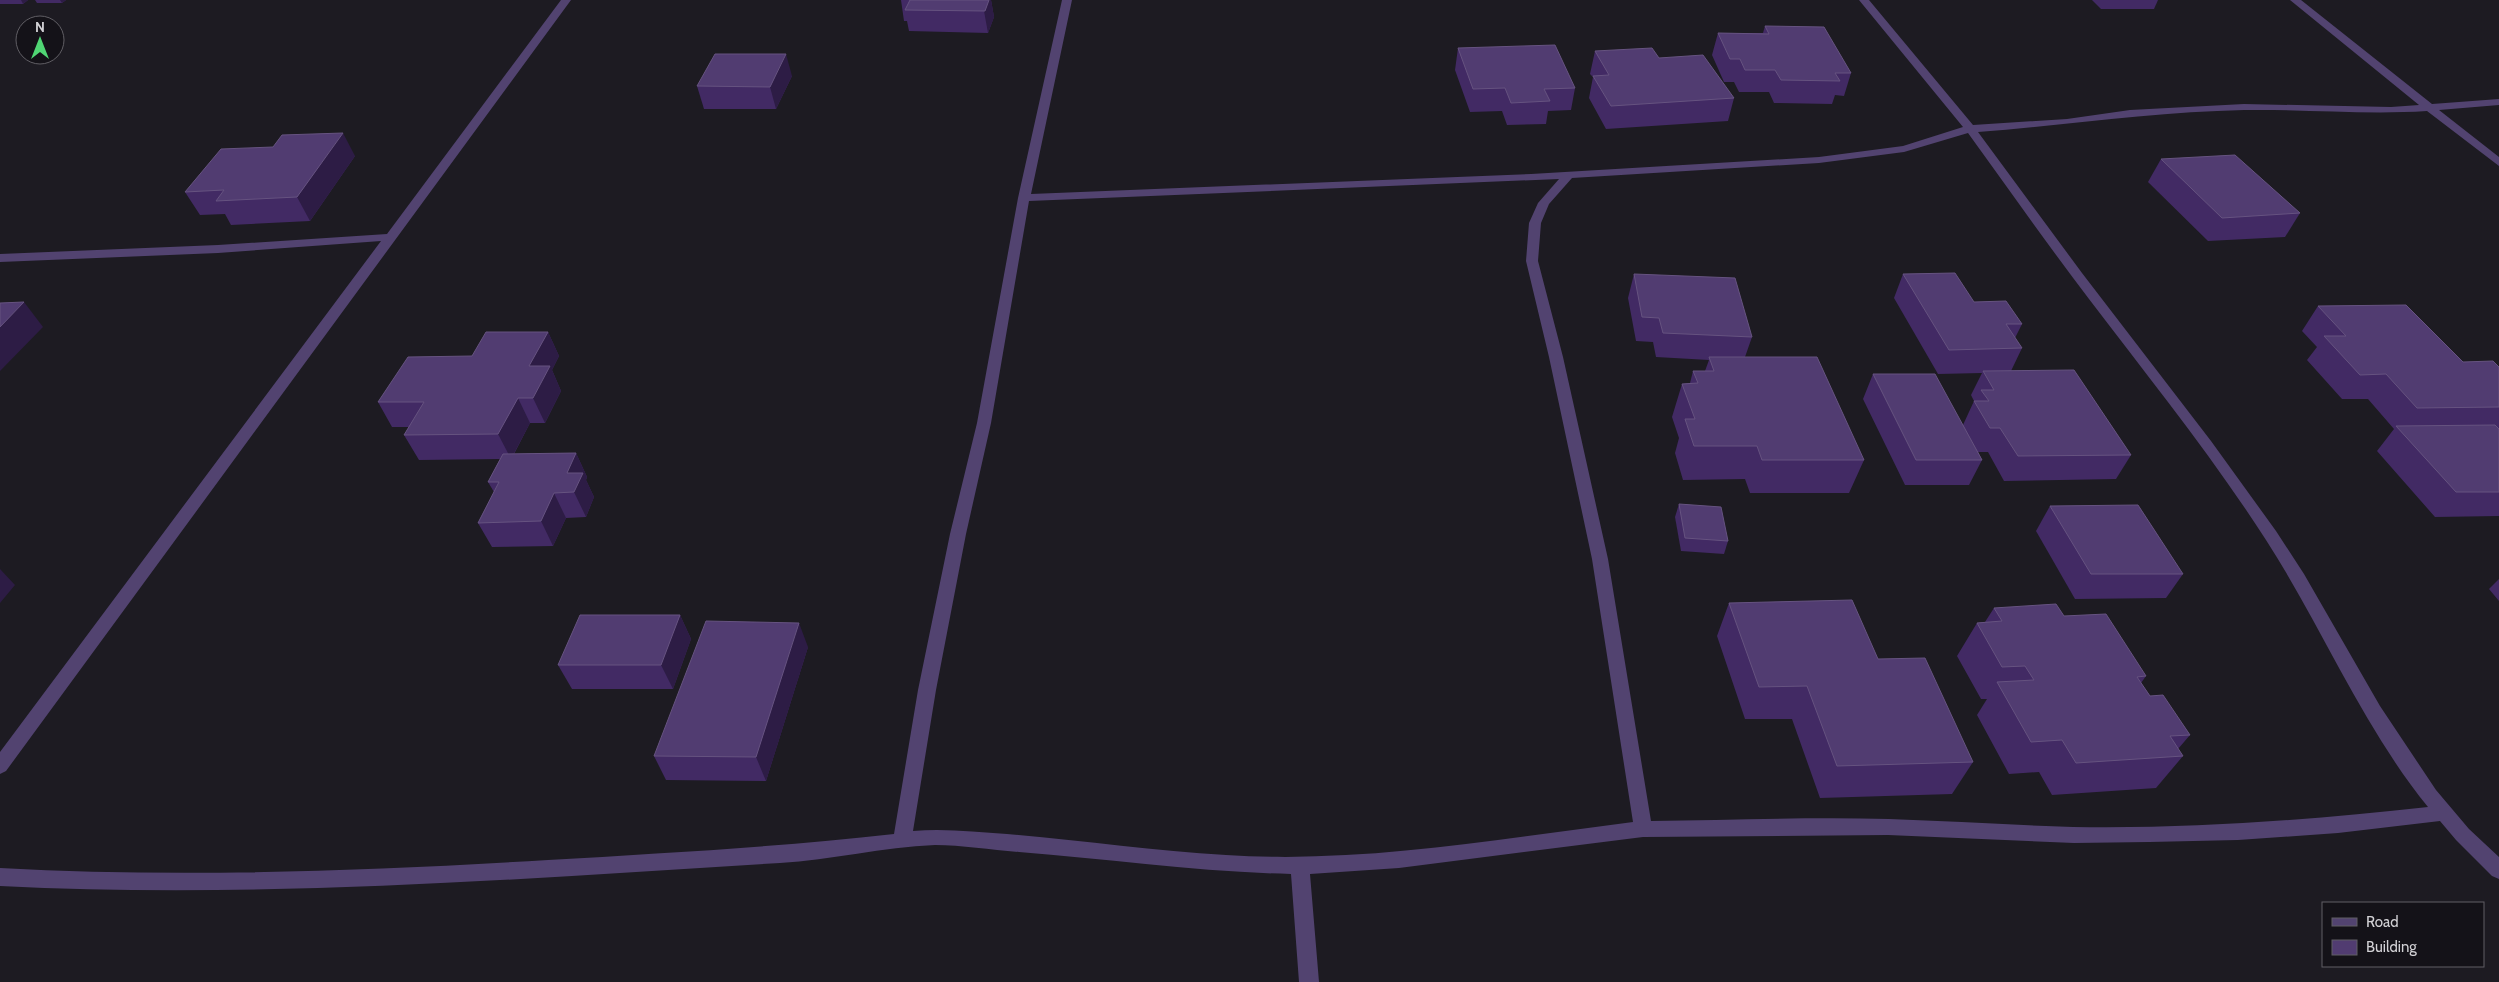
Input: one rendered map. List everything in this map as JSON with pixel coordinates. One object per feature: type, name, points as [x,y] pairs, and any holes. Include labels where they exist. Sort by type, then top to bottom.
[{"type":"street","points":[[0,766],[566,0]]},
{"type":"street","points":[[902,840],[927,690],[958,534],[984,423],[1024,198],[1067,0]]},
{"type":"street","points":[[1864,0],[1970,128],[2092,294],[2180,407],[2271,536],[2337,645],[2368,704],[2408,767],[2443,813],[2499,870]]},
{"type":"street","points":[[2295,0],[2371,59],[2427,107],[2499,164]]},
{"type":"street","points":[[1024,198],[1569,174],[1856,157],[1904,149],[1970,128],[2067,122],[2130,113],[2200,108],[2348,110],[2499,102]]},
{"type":"street","points":[[1569,174],[1544,203],[1535,223],[1532,261],[1556,357],[1600,559],[1643,829]]},
{"type":"street","points":[[0,258],[218,249],[390,237]]},
{"type":"street","points":[[0,877],[57,880],[233,880],[423,876],[790,854],[935,837],[974,838],[1225,864],[1300,866],[1399,860],[1643,829],[1888,827],[2074,835],[2149,834],[2238,832],[2338,825],[2443,813]]},
{"type":"street","points":[[1300,866],[1309,982]]},
{"type":"building","points":[[910,0],[989,0],[985,11],[905,10]]},
{"type":"building","points":[[1765,26],[1824,27],[1851,73],[1835,73],[1840,81],[1781,80],[1775,70],[1745,70],[1740,59],[1730,59],[1718,33],[1769,34]]},
{"type":"building","points":[[1555,45],[1575,88],[1544,89],[1550,101],[1511,103],[1505,88],[1473,89],[1458,48]]},
{"type":"building","points":[[1652,48],[1659,58],[1703,55],[1734,98],[1611,106],[1593,76],[1609,75],[1595,51]]},
{"type":"building","points":[[715,54],[786,54],[770,87],[697,86]]},
{"type":"building","points":[[343,133],[297,197],[216,201],[224,190],[185,192],[221,149],[273,147],[282,135]]},
{"type":"building","points":[[2235,155],[2300,213],[2222,218],[2161,159]]},
{"type":"building","points":[[1955,273],[1974,302],[2006,301],[2022,324],[2006,324],[2022,348],[1949,350],[1903,274]]},
{"type":"building","points":[[1634,274],[1735,278],[1752,337],[1663,333],[1659,318],[1642,317]]},
{"type":"building","points":[[24,302],[0,327],[0,303]]},
{"type":"building","points":[[2406,305],[2463,362],[2493,361],[2499,367],[2499,407],[2417,408],[2386,374],[2360,375],[2324,336],[2346,336],[2318,306]]},
{"type":"building","points":[[486,332],[548,332],[529,366],[550,366],[533,398],[518,398],[498,434],[404,435],[424,402],[378,402],[408,357],[472,356]]},
{"type":"building","points":[[1709,357],[1817,357],[1864,460],[1762,460],[1757,446],[1694,446],[1685,419],[1695,419],[1682,384],[1698,383],[1693,371],[1714,371]]},
{"type":"building","points":[[2074,370],[2131,455],[2018,456],[2000,428],[1990,428],[1974,401],[1989,401],[1981,390],[1994,390],[1983,371]]},
{"type":"building","points":[[1873,374],[1935,374],[1982,460],[1916,460]]},
{"type":"building","points":[[2495,425],[2499,429],[2499,492],[2456,492],[2396,426]]},
{"type":"building","points":[[576,453],[567,473],[583,473],[574,492],[554,493],[541,521],[478,523],[499,482],[488,482],[503,454]]},
{"type":"building","points":[[1679,504],[1721,507],[1728,541],[1685,538]]},
{"type":"building","points":[[2138,505],[2183,574],[2091,574],[2050,506]]},
{"type":"building","points":[[1852,600],[1878,659],[1925,658],[1973,762],[1837,766],[1807,686],[1759,687],[1729,603]]},
{"type":"building","points":[[2056,604],[2064,616],[2106,614],[2146,676],[2137,677],[2150,696],[2163,695],[2190,735],[2170,736],[2183,756],[2076,763],[2062,740],[2031,742],[1997,682],[2034,680],[2025,666],[2002,667],[1977,623],[2002,621],[1994,608]]},
{"type":"building","points":[[580,615],[680,615],[661,665],[558,665]]},
{"type":"building","points":[[706,621],[799,623],[756,757],[654,756]]}]
